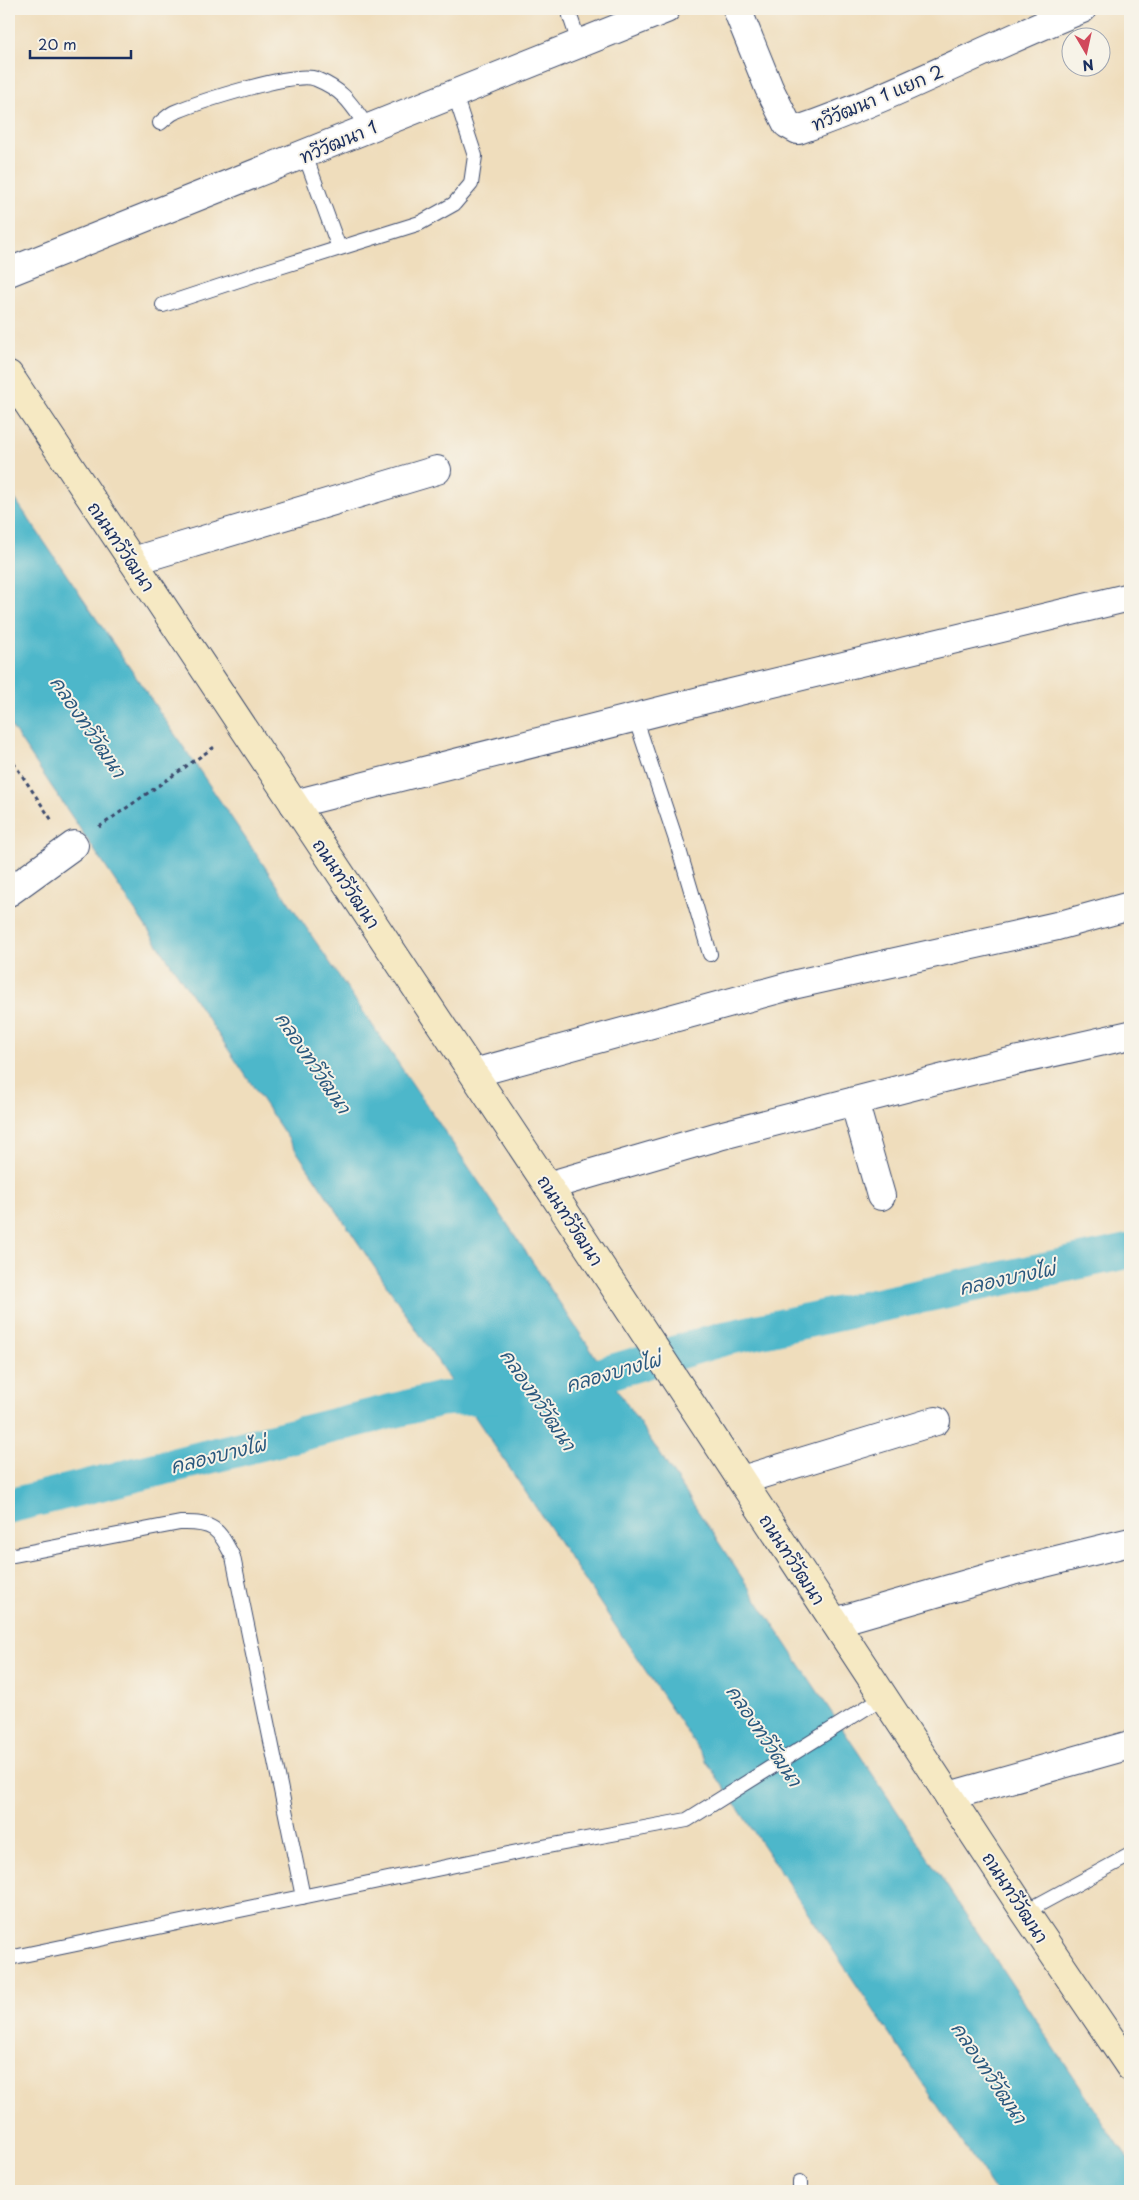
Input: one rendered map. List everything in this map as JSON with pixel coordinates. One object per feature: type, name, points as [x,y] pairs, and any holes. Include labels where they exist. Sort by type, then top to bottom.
[{"type":"main road","name":"ถนนทวีวัฒนา","points":[[9,375],[474,1074],[1026,1912],[1129,2061]]},
{"type":"street","name":"ทวีวัฒนา 1","points":[[9,272],[305,155],[454,92],[666,9]]},
{"type":"street","name":"ทวีวัฒนา 1 แยก 2","points":[[737,9],[769,88],[787,124],[798,130],[865,104],[1015,36],[1082,9]]},
{"type":"street","points":[[133,561],[437,470]]},
{"type":"street","points":[[294,804],[635,717],[1130,597]]},
{"type":"street","points":[[9,892],[72,846]]},
{"type":"street","points":[[474,1074],[796,984],[1058,926],[1130,906]]},
{"type":"street","points":[[548,1186],[719,1136],[979,1069],[1130,1035]]},
{"type":"street","points":[[854,1101],[880,1196]]},
{"type":"street","points":[[742,1480],[936,1421]]},
{"type":"street","points":[[835,1622],[1012,1571],[1130,1542]]},
{"type":"street","points":[[950,1796],[1130,1745]]},
{"type":"lane","points":[[571,9],[570,16],[579,43]]},
{"type":"lane","points":[[160,123],[174,112],[232,94],[284,79],[314,78],[342,92],[368,128]]},
{"type":"lane","points":[[163,305],[420,224],[454,204],[471,184],[474,156],[454,92]]},
{"type":"lane","points":[[305,155],[339,248]]},
{"type":"lane","points":[[635,717],[677,843],[710,954]]},
{"type":"lane","points":[[9,1556],[180,1523],[201,1522],[215,1529],[224,1540],[233,1557],[303,1897]]},
{"type":"lane","points":[[9,1958],[532,1849],[687,1820],[884,1696]]},
{"type":"lane","points":[[1026,1912],[1130,1854]]},
{"type":"path","points":[[9,756],[72,846],[218,745]]},
{"type":"water","name":"คลองทวีวัฒนา","points":[[9,490],[504,1219],[1130,2162],[1130,2191],[995,2191],[9,723]]},
{"type":"waterway","name":"คลองบางไผ่","points":[[560,1387],[722,1339],[1130,1251]]},
{"type":"waterway","name":"คลองบางไผ่","points":[[9,1506],[441,1399],[509,1395]]}]
